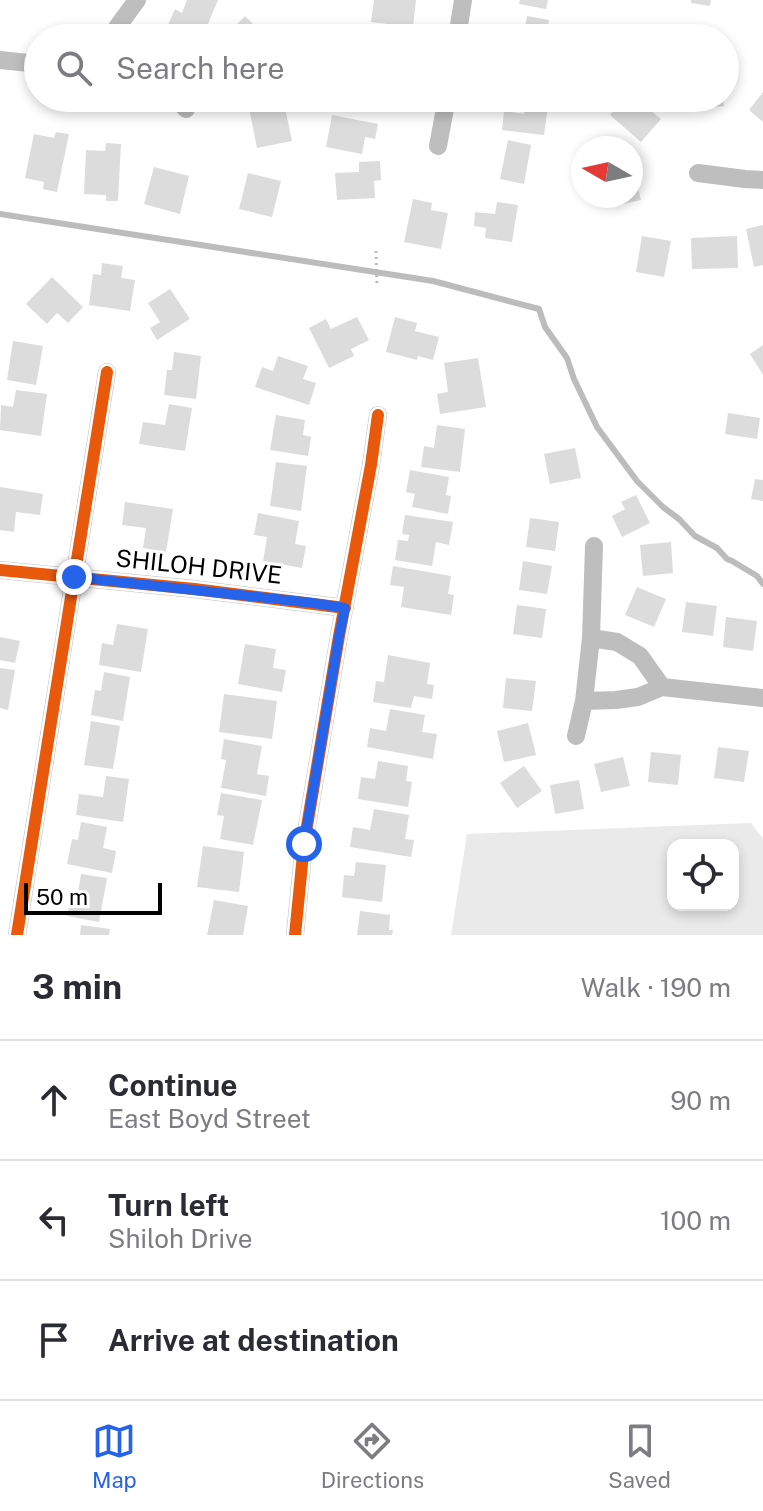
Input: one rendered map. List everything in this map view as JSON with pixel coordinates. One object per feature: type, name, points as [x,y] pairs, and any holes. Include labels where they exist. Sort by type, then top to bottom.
[{"type":"street","points":[[120,24],[137,0]]},
{"type":"street","points":[[459,24],[463,0]]},
{"type":"street","points":[[0,60],[24,63]]},
{"type":"street","points":[[438,146],[444,112]]},
{"type":"street","points":[[698,173],[763,180]]},
{"type":"street","points":[[17,935],[107,372]]},
{"type":"street","points":[[295,935],[304,844],[378,415]]},
{"type":"street","points":[[576,736],[584,701],[591,638],[594,546]]},
{"type":"street","name":"SHILOH DRIVE","points":[[0,570],[345,608]]},
{"type":"street","points":[[591,638],[617,642],[640,656],[662,687]]},
{"type":"street","points":[[584,701],[638,697],[662,687],[763,698]]},
{"type":"path","points":[[376,251],[377,287]]},
{"type":"shaded area","points":[[751,823],[763,839],[763,935],[451,935],[467,834]]},
{"type":"building","points":[[187,0],[218,0],[208,24],[168,24],[175,9],[182,13]]},
{"type":"building","points":[[374,0],[416,0],[413,24],[371,22]]},
{"type":"building","points":[[520,0],[548,0],[546,9],[519,4]]},
{"type":"building","points":[[691,0],[711,0],[710,6],[691,3]]},
{"type":"building","points":[[245,16],[253,24],[237,24]]},
{"type":"building","points":[[527,16],[549,20],[548,24],[526,24]]},
{"type":"building","points":[[763,92],[763,122],[749,110]]},
{"type":"building","points":[[250,112],[286,112],[292,141],[257,148]]},
{"type":"building","points":[[504,112],[547,112],[544,135],[502,130]]},
{"type":"building","points":[[612,112],[652,112],[661,119],[643,140],[643,136],[634,136],[610,115]]},
{"type":"building","points":[[332,115],[378,124],[375,139],[365,137],[362,154],[326,147]]},
{"type":"building","points":[[56,132],[69,134],[57,192],[43,189],[44,182],[25,178],[34,134],[54,138]]},
{"type":"building","points":[[508,140],[531,145],[524,184],[500,179]]},
{"type":"building","points":[[106,143],[121,144],[118,201],[106,201],[106,195],[84,194],[86,150],[105,151]]},
{"type":"building","points":[[380,161],[381,180],[374,181],[375,198],[337,200],[335,173],[359,172],[359,162]]},
{"type":"building","points":[[154,167],[189,176],[180,214],[144,204]]},
{"type":"building","points":[[248,173],[281,181],[272,217],[239,209]]},
{"type":"building","points":[[413,199],[432,203],[431,210],[448,213],[441,249],[404,242]]},
{"type":"building","points":[[497,202],[518,205],[512,242],[485,238],[486,228],[474,226],[475,212],[495,214]]},
{"type":"building","points":[[763,225],[763,265],[754,267],[746,229]]},
{"type":"building","points":[[642,236],[671,241],[664,277],[636,272]]},
{"type":"building","points":[[737,236],[738,268],[692,269],[691,238]]},
{"type":"building","points":[[102,263],[123,266],[121,278],[135,280],[130,311],[89,305],[93,274],[101,275]]},
{"type":"building","points":[[52,277],[83,307],[68,323],[57,313],[47,324],[26,304]]},
{"type":"building","points":[[170,289],[190,319],[157,340],[150,328],[160,322],[148,303]]},
{"type":"building","points":[[357,317],[369,340],[351,349],[354,356],[329,368],[309,328],[326,319],[331,329]]},
{"type":"building","points":[[395,317],[417,323],[415,331],[439,337],[433,360],[418,356],[417,360],[386,352]]},
{"type":"building","points":[[13,341],[43,346],[36,385],[7,380]]},
{"type":"building","points":[[763,345],[763,375],[750,354]]},
{"type":"building","points":[[174,352],[201,356],[196,399],[164,395],[167,370],[172,370]]},
{"type":"building","points":[[278,356],[308,366],[303,379],[316,383],[309,405],[255,387],[262,367],[273,371]]},
{"type":"building","points":[[478,358],[486,407],[440,414],[437,394],[448,392],[444,363]]},
{"type":"building","points":[[16,390],[47,394],[41,436],[0,430],[1,405],[13,407]]},
{"type":"building","points":[[169,404],[192,408],[185,451],[139,444],[143,422],[165,425]]},
{"type":"building","points":[[728,413],[760,418],[757,439],[725,434]]},
{"type":"building","points":[[276,415],[305,420],[303,435],[311,437],[308,456],[270,450]]},
{"type":"building","points":[[437,425],[465,429],[460,472],[421,467],[424,446],[434,448]]},
{"type":"building","points":[[575,448],[581,478],[550,484],[544,454]]},
{"type":"building","points":[[276,462],[307,466],[301,511],[270,506]]},
{"type":"building","points":[[410,470],[449,477],[446,495],[451,496],[448,514],[412,507],[415,494],[406,492]]},
{"type":"building","points":[[755,479],[763,480],[763,501],[751,499]]},
{"type":"building","points":[[0,487],[43,494],[40,515],[16,512],[14,532],[0,530]]},
{"type":"building","points":[[636,495],[650,523],[622,537],[612,516],[625,509],[621,502]]},
{"type":"building","points":[[125,502],[173,509],[166,552],[143,548],[146,528],[122,525]]},
{"type":"building","points":[[258,513],[299,521],[295,544],[306,546],[302,568],[263,561],[267,537],[254,535]]},
{"type":"building","points":[[405,515],[453,522],[449,545],[436,542],[432,566],[395,560],[398,540],[408,541],[409,535],[402,534]]},
{"type":"building","points":[[530,518],[559,522],[555,551],[526,547]]},
{"type":"building","points":[[671,542],[673,573],[643,576],[640,545]]},
{"type":"building","points":[[523,561],[552,566],[547,594],[519,590]]},
{"type":"building","points":[[393,566],[451,576],[448,594],[454,595],[451,615],[401,607],[404,587],[390,585]]},
{"type":"building","points":[[637,587],[666,599],[654,627],[625,615]]},
{"type":"building","points":[[686,602],[717,606],[713,636],[682,632]]},
{"type":"building","points":[[517,605],[546,609],[542,638],[513,634]]},
{"type":"building","points":[[726,617],[757,621],[753,651],[723,647]]},
{"type":"building","points":[[117,624],[148,629],[141,672],[99,665],[102,643],[113,645]]},
{"type":"building","points":[[0,637],[20,641],[15,663],[0,660]]},
{"type":"building","points":[[245,644],[276,649],[273,668],[286,670],[282,692],[238,684]]},
{"type":"building","points":[[388,655],[430,663],[427,684],[434,685],[432,699],[414,696],[411,708],[373,702],[376,681],[384,682]]},
{"type":"building","points":[[0,668],[15,670],[8,710],[0,708]]},
{"type":"building","points":[[104,672],[130,677],[123,721],[91,715],[95,690],[101,691]]},
{"type":"building","points":[[506,678],[536,681],[532,711],[503,708]]},
{"type":"building","points":[[224,694],[277,701],[272,739],[219,732]]},
{"type":"building","points":[[390,709],[425,715],[422,732],[437,734],[433,759],[367,747],[370,728],[386,731]]},
{"type":"building","points":[[91,721],[120,726],[113,769],[84,765]]},
{"type":"building","points":[[528,723],[536,755],[504,762],[497,731]]},
{"type":"building","points":[[224,739],[262,746],[257,774],[269,776],[266,796],[221,788],[226,760],[221,759]]},
{"type":"building","points":[[718,747],[749,751],[744,782],[714,778]]},
{"type":"building","points":[[651,752],[681,755],[678,785],[648,782]]},
{"type":"building","points":[[623,757],[630,786],[601,792],[594,764]]},
{"type":"building","points":[[378,761],[408,766],[406,781],[412,782],[408,807],[358,799],[361,777],[375,779]]},
{"type":"building","points":[[524,766],[542,791],[517,808],[500,783]]},
{"type":"building","points":[[106,776],[129,779],[123,822],[76,815],[79,794],[103,797]]},
{"type":"building","points":[[579,780],[584,809],[555,814],[550,785]]},
{"type":"building","points":[[221,793],[262,800],[253,845],[220,839],[224,816],[217,815]]},
{"type":"building","points":[[374,809],[409,815],[405,839],[414,840],[411,857],[350,847],[353,827],[370,830]]},
{"type":"building","points":[[81,822],[107,827],[103,848],[116,851],[112,873],[67,864],[72,839],[78,840]]},
{"type":"building","points":[[203,846],[244,852],[239,892],[197,887]]},
{"type":"building","points":[[356,862],[386,865],[382,902],[342,897],[344,875],[354,876]]},
{"type":"building","points":[[81,874],[107,878],[99,922],[67,916],[72,891],[78,893]]},
{"type":"building","points":[[214,900],[248,906],[243,935],[207,935]]},
{"type":"building","points":[[360,911],[390,915],[389,930],[393,930],[392,935],[357,935]]},
{"type":"building","points":[[81,925],[110,929],[109,935],[80,935]]},
{"type":"waterway","points":[[0,214],[433,281],[539,309],[545,327],[567,358],[597,427],[637,481],[695,536],[757,576],[763,584]]},
{"type":"cycle path","points":[[17,935],[107,372]]},
{"type":"cycle path","points":[[295,935],[304,844],[378,415]]},
{"type":"cycle path","points":[[0,570],[345,608]]},
{"type":"route","points":[[74,577],[345,608],[304,844]]}]
